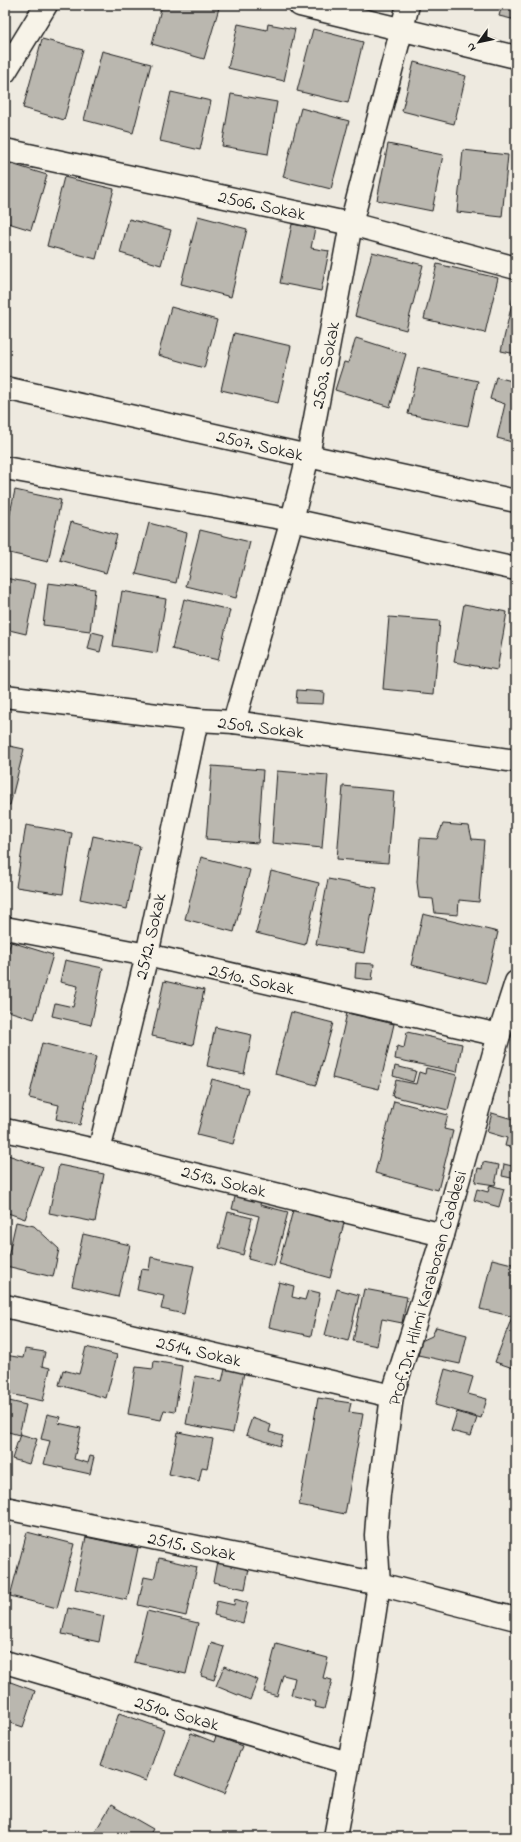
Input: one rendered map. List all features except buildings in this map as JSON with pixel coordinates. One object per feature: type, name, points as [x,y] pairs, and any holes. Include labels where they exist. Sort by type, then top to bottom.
[{"type":"street","points":[[5,72],[46,5]]},
{"type":"street","points":[[300,5],[516,57]]},
{"type":"street","name":"2503. Sokak","points":[[234,722],[292,520],[308,456],[351,224],[408,5]]},
{"type":"street","name":"2506. Sokak","points":[[5,150],[351,224],[516,268]]},
{"type":"street","name":"2507. Sokak","points":[[5,388],[308,456],[516,500]]},
{"type":"street","points":[[5,468],[292,520],[516,569]]},
{"type":"street","name":"2509. Sokak","points":[[5,696],[197,720],[234,722],[516,761]]},
{"type":"street","name":"2512. Sokak","points":[[99,1151],[146,955],[197,720]]},
{"type":"street","name":"2510. Sokak","points":[[5,928],[146,955],[499,1035]]},
{"type":"street","name":"Prof.Dr. Hilmi Karaboran Caddesi","points":[[335,1837],[364,1682],[379,1584],[376,1535],[379,1494],[392,1396],[443,1235],[499,1035],[516,982]]},
{"type":"street","name":"2513. Sokak","points":[[5,1130],[99,1151],[443,1235]]},
{"type":"street","name":"2514. Sokak","points":[[5,1306],[392,1396]]},
{"type":"street","name":"2515. Sokak","points":[[5,1508],[379,1584],[516,1619]]},
{"type":"street","name":"2510. Sokak","points":[[5,1662],[348,1763]]}]
